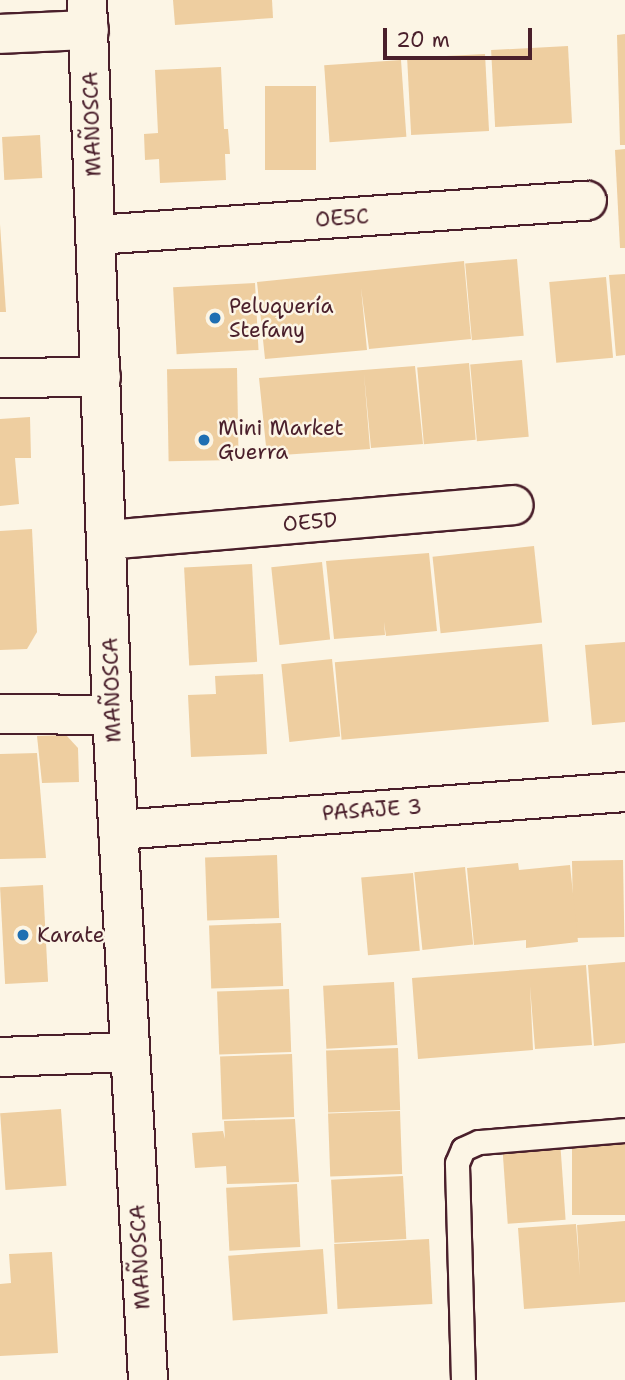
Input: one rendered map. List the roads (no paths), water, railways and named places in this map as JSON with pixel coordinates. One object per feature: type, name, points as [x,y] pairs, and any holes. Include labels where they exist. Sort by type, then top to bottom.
[{"type":"street","points":[[0,34],[88,15]]},
{"type":"street","name":"MAÑOSCA","points":[[88,15],[118,830],[128,1052],[148,1380]]},
{"type":"street","name":"OE5C","points":[[96,236],[587,201]]},
{"type":"street","points":[[0,378],[101,377]]},
{"type":"street","name":"OE5D","points":[[107,540],[513,505]]},
{"type":"street","points":[[0,714],[113,715]]},
{"type":"street","name":"PASAJE 3","points":[[118,830],[625,792]]},
{"type":"street","points":[[0,1057],[128,1052]]},
{"type":"lane","points":[[463,1380],[457,1163],[463,1149],[479,1142],[625,1130]]},
{"type":"place","name":"Peluquería Stefany","points":[[215,318]]},
{"type":"place","name":"Mini Market Guerra","points":[[204,440]]},
{"type":"place","name":"Karate","points":[[23,935]]}]
